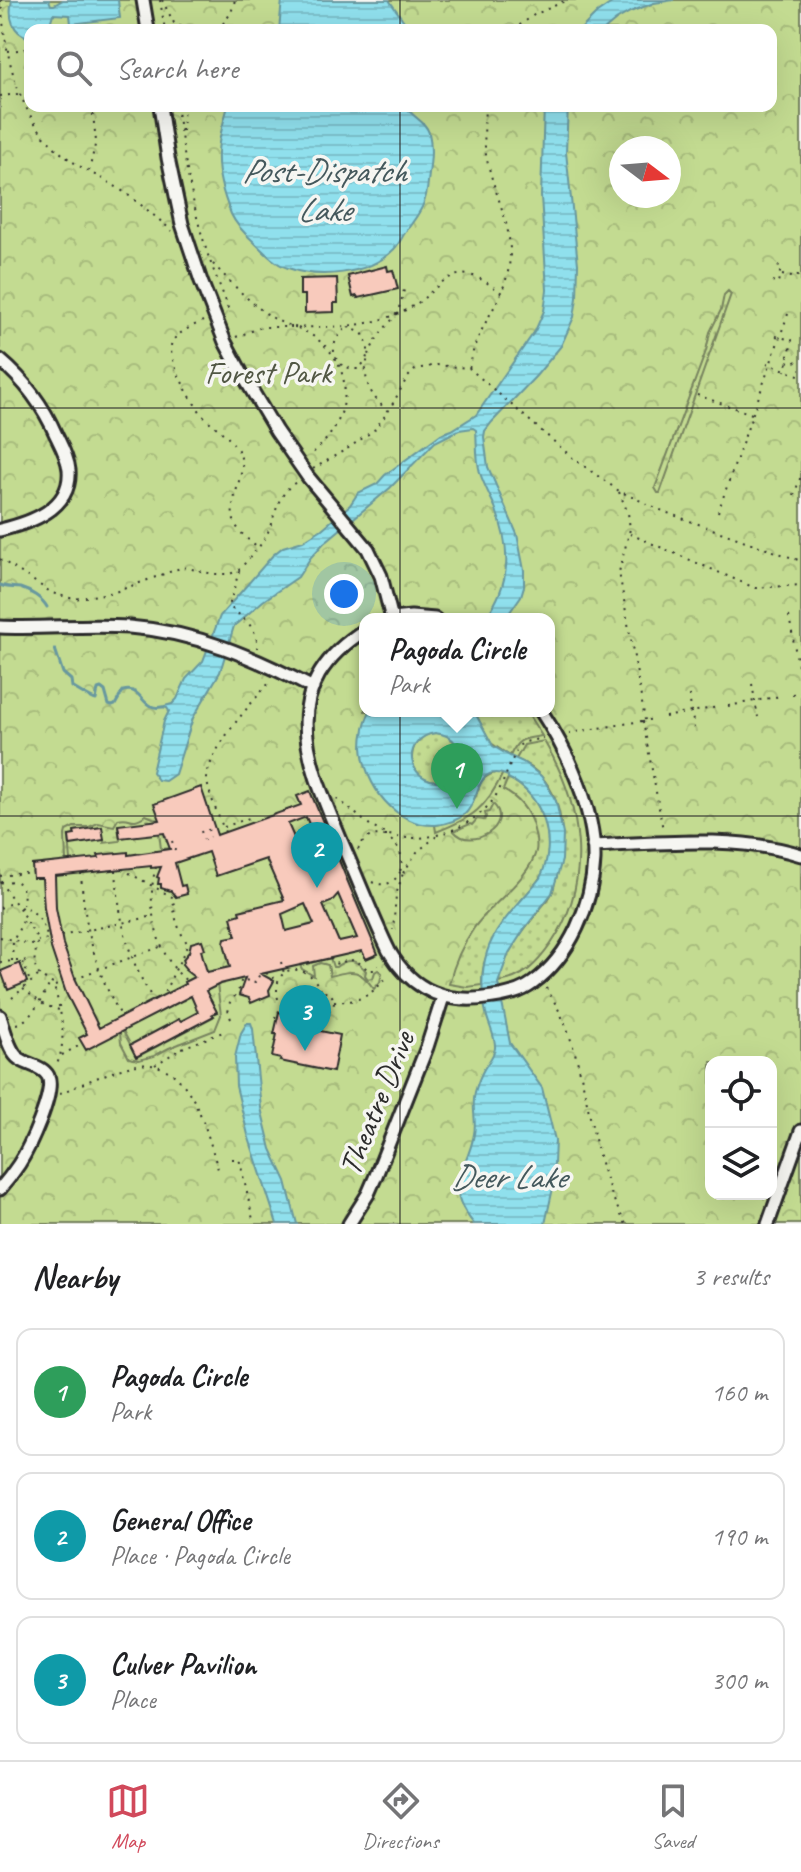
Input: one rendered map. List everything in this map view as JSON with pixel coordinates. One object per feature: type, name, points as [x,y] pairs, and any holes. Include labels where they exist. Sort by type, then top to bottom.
[{"type":"street","points":[[143,0],[147,24]]},
{"type":"street","points":[[161,112],[182,224],[225,342],[276,431],[308,477],[375,561],[390,613]]},
{"type":"street","points":[[0,360],[40,403],[64,452],[69,471],[67,487],[53,508],[27,523],[0,530]]},
{"type":"street","points":[[0,627],[131,627],[180,634],[264,662],[313,688]]},
{"type":"street","points":[[359,634],[334,657],[313,688],[305,736],[311,766],[384,942],[401,970],[418,984],[443,997],[477,1000],[521,990],[539,978],[557,959],[573,935],[588,893],[593,846],[580,788],[545,717]]},
{"type":"street","points":[[593,846],[709,843],[770,848],[801,855]]},
{"type":"street","name":"Theatre Drive","points":[[349,1224],[375,1178],[427,1047],[443,997]]},
{"type":"street","points":[[0,1016],[16,1056],[40,1068],[49,1078],[48,1094],[30,1146],[0,1189]]},
{"type":"street","points":[[768,1224],[801,1131]]},
{"type":"path","points":[[1,0],[8,51],[24,104]]},
{"type":"path","points":[[161,0],[164,24]]},
{"type":"path","points":[[161,0],[176,24]]},
{"type":"path","points":[[223,24],[231,13],[235,0]]},
{"type":"path","points":[[521,24],[567,0]]},
{"type":"path","points":[[8,51],[24,50]]},
{"type":"path","points":[[0,96],[19,94]]},
{"type":"path","points":[[28,112],[46,139],[65,157],[131,198],[173,232]]},
{"type":"path","points":[[89,171],[96,141],[93,112]]},
{"type":"path","points":[[177,112],[196,214],[228,307],[224,311]]},
{"type":"path","points":[[181,136],[183,112]]},
{"type":"path","points":[[469,368],[474,347],[502,293],[509,268],[509,241],[488,167],[485,112]]},
{"type":"path","points":[[212,263],[252,303],[323,343],[342,366],[358,369],[396,314],[404,290]]},
{"type":"path","points":[[772,281],[778,283],[781,267],[775,267]]},
{"type":"path","points":[[779,275],[796,278],[801,272]]},
{"type":"path","points":[[235,338],[275,325],[348,327],[396,314],[412,307],[448,278],[458,275],[481,278],[502,293]]},
{"type":"path","points":[[718,512],[741,441],[754,420],[753,414],[769,363],[788,314]]},
{"type":"path","points":[[203,321],[173,341],[171,352],[195,405],[239,451],[242,469],[232,506],[232,519],[243,536],[259,547]]},
{"type":"path","points":[[348,327],[358,330],[365,337],[368,347],[366,382],[388,412]]},
{"type":"path","points":[[310,455],[326,441],[341,417],[345,390],[334,347],[336,338],[348,327]]},
{"type":"path","points":[[778,337],[792,340],[785,371]]},
{"type":"path","points":[[788,362],[801,363]]},
{"type":"path","points":[[769,363],[801,376]]},
{"type":"path","points":[[314,469],[374,430],[416,369],[437,365],[469,368],[574,459],[619,491],[650,507],[801,561]]},
{"type":"path","points":[[697,395],[753,414]]},
{"type":"path","points":[[794,495],[801,476]]},
{"type":"path","points":[[0,559],[52,593],[74,599],[115,592],[183,567],[230,574],[239,570],[259,547],[280,499],[297,480]]},
{"type":"path","points":[[619,491],[628,513],[629,534],[619,572],[663,830]]},
{"type":"path","points":[[629,534],[755,588],[801,585]]},
{"type":"path","points":[[239,570],[228,603],[253,628],[257,648]]},
{"type":"path","points":[[789,616],[801,682]]},
{"type":"path","points":[[225,832],[207,780],[219,748],[243,712],[274,678]]},
{"type":"path","points":[[752,684],[758,717]]},
{"type":"path","points":[[792,694],[801,693]]},
{"type":"path","points":[[689,695],[694,728]]},
{"type":"path","points":[[728,706],[781,696]]},
{"type":"path","points":[[665,717],[718,707]]},
{"type":"path","points":[[568,734],[654,719]]},
{"type":"path","points":[[358,850],[362,841],[375,835],[416,838],[443,833],[469,822],[493,800],[522,743],[545,738]]},
{"type":"path","points":[[203,793],[210,791]]},
{"type":"path","points":[[336,799],[386,835],[400,851],[402,873],[392,931]]},
{"type":"path","points":[[223,827],[249,818],[250,823]]},
{"type":"path","points":[[208,829],[210,837]]},
{"type":"path","points":[[201,831],[204,840]]},
{"type":"path","points":[[372,882],[381,885],[396,879],[417,852],[443,833]]},
{"type":"path","points":[[172,841],[175,850]]},
{"type":"path","points":[[156,867],[152,886],[154,916],[162,946],[175,971],[187,981]]},
{"type":"path","points":[[122,869],[174,898],[173,906],[183,938],[188,944],[163,995]]},
{"type":"path","points":[[116,870],[121,923],[132,957],[154,1001]]},
{"type":"path","points":[[0,876],[33,872]]},
{"type":"path","points":[[81,873],[87,930],[99,970],[122,1017]]},
{"type":"path","points":[[0,882],[15,881],[22,886],[21,907],[38,941],[33,960],[39,976],[54,986],[62,1042],[56,1066]]},
{"type":"path","points":[[0,882],[14,902],[29,909],[43,926],[48,939],[38,941]]},
{"type":"path","points":[[0,907],[14,902]]},
{"type":"path","points":[[61,936],[154,916]]},
{"type":"path","points":[[12,961],[13,941],[25,918]]},
{"type":"path","points":[[0,937],[37,946]]},
{"type":"path","points":[[75,978],[162,946]]},
{"type":"path","points":[[331,958],[334,964],[353,959],[368,970],[374,970],[378,965]]},
{"type":"path","points":[[22,960],[31,983]]},
{"type":"path","points":[[0,962],[33,960]]},
{"type":"path","points":[[281,962],[284,973]]},
{"type":"path","points":[[278,999],[278,980],[284,973],[297,970],[308,973],[317,982],[321,993]]},
{"type":"path","points":[[266,973],[278,980]]},
{"type":"path","points":[[231,1019],[229,1003],[242,979],[255,983],[260,974]]},
{"type":"path","points":[[334,1001],[361,999],[373,992],[389,975]]},
{"type":"path","points":[[12,998],[39,976]]},
{"type":"path","points":[[17,1024],[29,1018],[50,983]]},
{"type":"path","points":[[54,986],[62,983]]},
{"type":"path","points":[[547,988],[570,1034],[594,1136],[624,1224]]},
{"type":"path","points":[[23,989],[38,1002],[59,1010]]},
{"type":"path","points":[[321,993],[330,995],[334,1001],[329,1011],[315,1008],[316,996],[321,993]]},
{"type":"path","points":[[287,1013],[289,996]]},
{"type":"path","points":[[275,1018],[277,1011],[315,1023]]},
{"type":"path","points":[[314,1030],[320,1011]]},
{"type":"path","points":[[48,1094],[59,1093],[129,1067],[154,1065],[182,1048],[223,1032]]},
{"type":"path","points":[[61,1055],[82,1044]]},
{"type":"path","points":[[154,1065],[178,1079],[191,1093],[218,1169]]},
{"type":"path","points":[[232,1159],[240,1162],[254,1224]]},
{"type":"green space","name":"Forest Park","points":[[0,0],[801,0],[801,1224],[0,1224]]},
{"type":"green space","points":[[728,291],[731,294],[658,493],[655,488],[706,351],[710,332]]},
{"type":"green space","points":[[477,717],[530,717],[542,736],[522,740],[510,756],[491,743]]},
{"type":"green space","points":[[436,733],[453,740],[460,757],[453,774],[436,781],[419,774],[412,757],[419,740]]},
{"type":"green space","points":[[544,741],[567,790],[574,816],[578,869],[565,920],[551,944],[529,969],[498,982],[513,946],[553,892],[559,865],[562,829],[554,796],[545,781],[516,759],[524,745]]},
{"type":"green space","points":[[495,773],[503,773],[477,811],[436,832],[435,825],[461,814],[473,801],[482,781]]},
{"type":"green space","points":[[508,778],[520,785],[538,806],[547,832],[547,860],[541,877],[493,941],[482,973],[482,985],[467,987],[449,984],[470,934],[526,871],[536,851],[535,835],[528,814],[518,800],[503,790]]},
{"type":"green space","points":[[493,804],[499,820],[488,833],[470,839],[454,831],[472,825],[477,819],[484,820],[485,813]]},
{"type":"green space","points":[[146,815],[160,821],[167,842],[173,848],[161,849],[158,824],[118,826],[120,841],[104,843],[102,828],[74,831],[75,835],[69,836],[71,861],[66,861],[66,831],[98,823],[114,826],[118,819],[137,820]]},
{"type":"green space","points":[[330,958],[333,967],[348,961],[356,962],[366,971],[368,979],[373,978],[378,970],[382,973],[380,982],[374,989],[355,972],[330,976],[328,965],[320,963],[313,966],[314,976],[300,965]]},
{"type":"green space","points":[[217,984],[221,1015],[215,1030],[154,1056],[139,1060],[129,1058],[121,1043],[120,1033],[123,1031],[137,1057],[213,1017],[216,1011],[206,991]]},
{"type":"water","points":[[12,0],[49,0],[54,5],[63,0],[118,0],[120,18],[71,24],[70,15],[53,14],[50,24],[24,24],[24,36],[15,28]]},
{"type":"water","points":[[282,0],[389,0],[406,24],[280,24]]},
{"type":"water","points":[[616,0],[674,0],[630,12],[611,24],[586,24]]},
{"type":"water","name":"Post-Dispatch Lake","points":[[226,112],[411,112],[427,129],[430,139],[431,158],[423,206],[395,248],[370,265],[328,274],[288,268],[278,264],[244,233],[231,214],[219,169],[218,148]]},
{"type":"water","points":[[544,112],[568,112],[566,152],[578,264],[574,317],[561,346],[492,422],[484,437],[488,467],[517,534],[524,570],[521,596],[509,613],[489,613],[504,578],[504,537],[480,473],[476,430],[459,430],[435,442],[390,488],[324,543],[298,577],[234,626],[220,672],[193,718],[175,774],[165,781],[158,780],[152,772],[169,711],[161,707],[177,699],[186,679],[203,661],[220,616],[283,547],[303,541],[322,529],[350,505],[358,493],[377,484],[441,434],[476,415],[535,331],[544,311],[547,290],[541,196]]},
{"type":"water","name":"Deer Lake","points":[[368,717],[477,717],[493,746],[541,776],[556,801],[563,834],[562,860],[552,893],[509,953],[498,983],[510,1043],[542,1088],[555,1140],[553,1188],[545,1224],[474,1224],[459,1199],[458,1188],[474,1134],[475,1092],[495,1048],[483,998],[485,960],[496,932],[540,878],[548,850],[544,821],[531,796],[508,776],[497,773],[484,778],[470,807],[458,819],[436,825],[408,819],[385,801],[369,776],[362,747]],"holes":[[[435,733],[448,737],[456,744],[458,763],[447,779],[437,781],[423,777],[413,764],[412,753],[416,743],[425,736]]]},
{"type":"water","points":[[247,1023],[251,1023],[253,1029],[261,1108],[271,1149],[286,1181],[297,1224],[277,1224],[248,1135],[236,1086],[235,1057]]},
{"type":"building","points":[[387,266],[388,271],[393,270],[398,289],[353,297],[348,276]]},
{"type":"building","points":[[337,278],[338,303],[334,303],[334,312],[305,313],[305,295],[300,295],[300,279]]},
{"type":"building","points":[[201,787],[217,835],[301,805],[297,796],[310,791],[378,954],[366,959],[362,951],[261,974],[274,981],[270,995],[251,1003],[249,998],[239,995],[245,978],[220,984],[206,991],[217,1012],[212,1014],[214,1016],[136,1057],[130,1045],[198,1012],[191,996],[86,1050],[79,1038],[87,1034],[66,993],[51,948],[42,878],[33,878],[32,865],[170,849],[164,833],[120,838],[118,825],[160,820],[154,804]],"holes":[[[306,817],[324,862],[308,869],[288,824]],[[208,852],[216,876],[266,859],[284,900],[239,911],[240,914],[231,917],[236,936],[225,938],[224,943],[230,967],[207,972],[201,950],[205,949],[202,940],[191,943],[182,964],[194,977],[99,1028],[63,944],[56,908],[55,876],[161,867],[158,884],[176,897],[187,894],[185,885],[181,886],[175,863]],[[338,894],[357,938],[339,942],[323,905]],[[305,904],[314,924],[286,931],[282,914]]]},
{"type":"building","points":[[102,827],[104,840],[70,845],[69,836],[75,835],[74,831]]},
{"type":"building","points":[[20,963],[27,982],[8,990],[1,971]]},
{"type":"building","points":[[279,1012],[292,1015],[290,1023],[296,1026],[340,1035],[333,1072],[272,1057]]},
{"type":"waterway","points":[[0,585],[28,591],[47,607]]},
{"type":"waterway","points":[[55,649],[63,673],[71,680],[72,687],[88,697],[96,700],[101,688],[112,706],[123,691],[130,690],[150,705],[162,707]]},
{"type":"place","name":"Pagoda Circle","points":[[457,809]]},
{"type":"place","name":"General Office","points":[[317,888]]},
{"type":"place","name":"Culver Pavilion","points":[[305,1051]]}]
